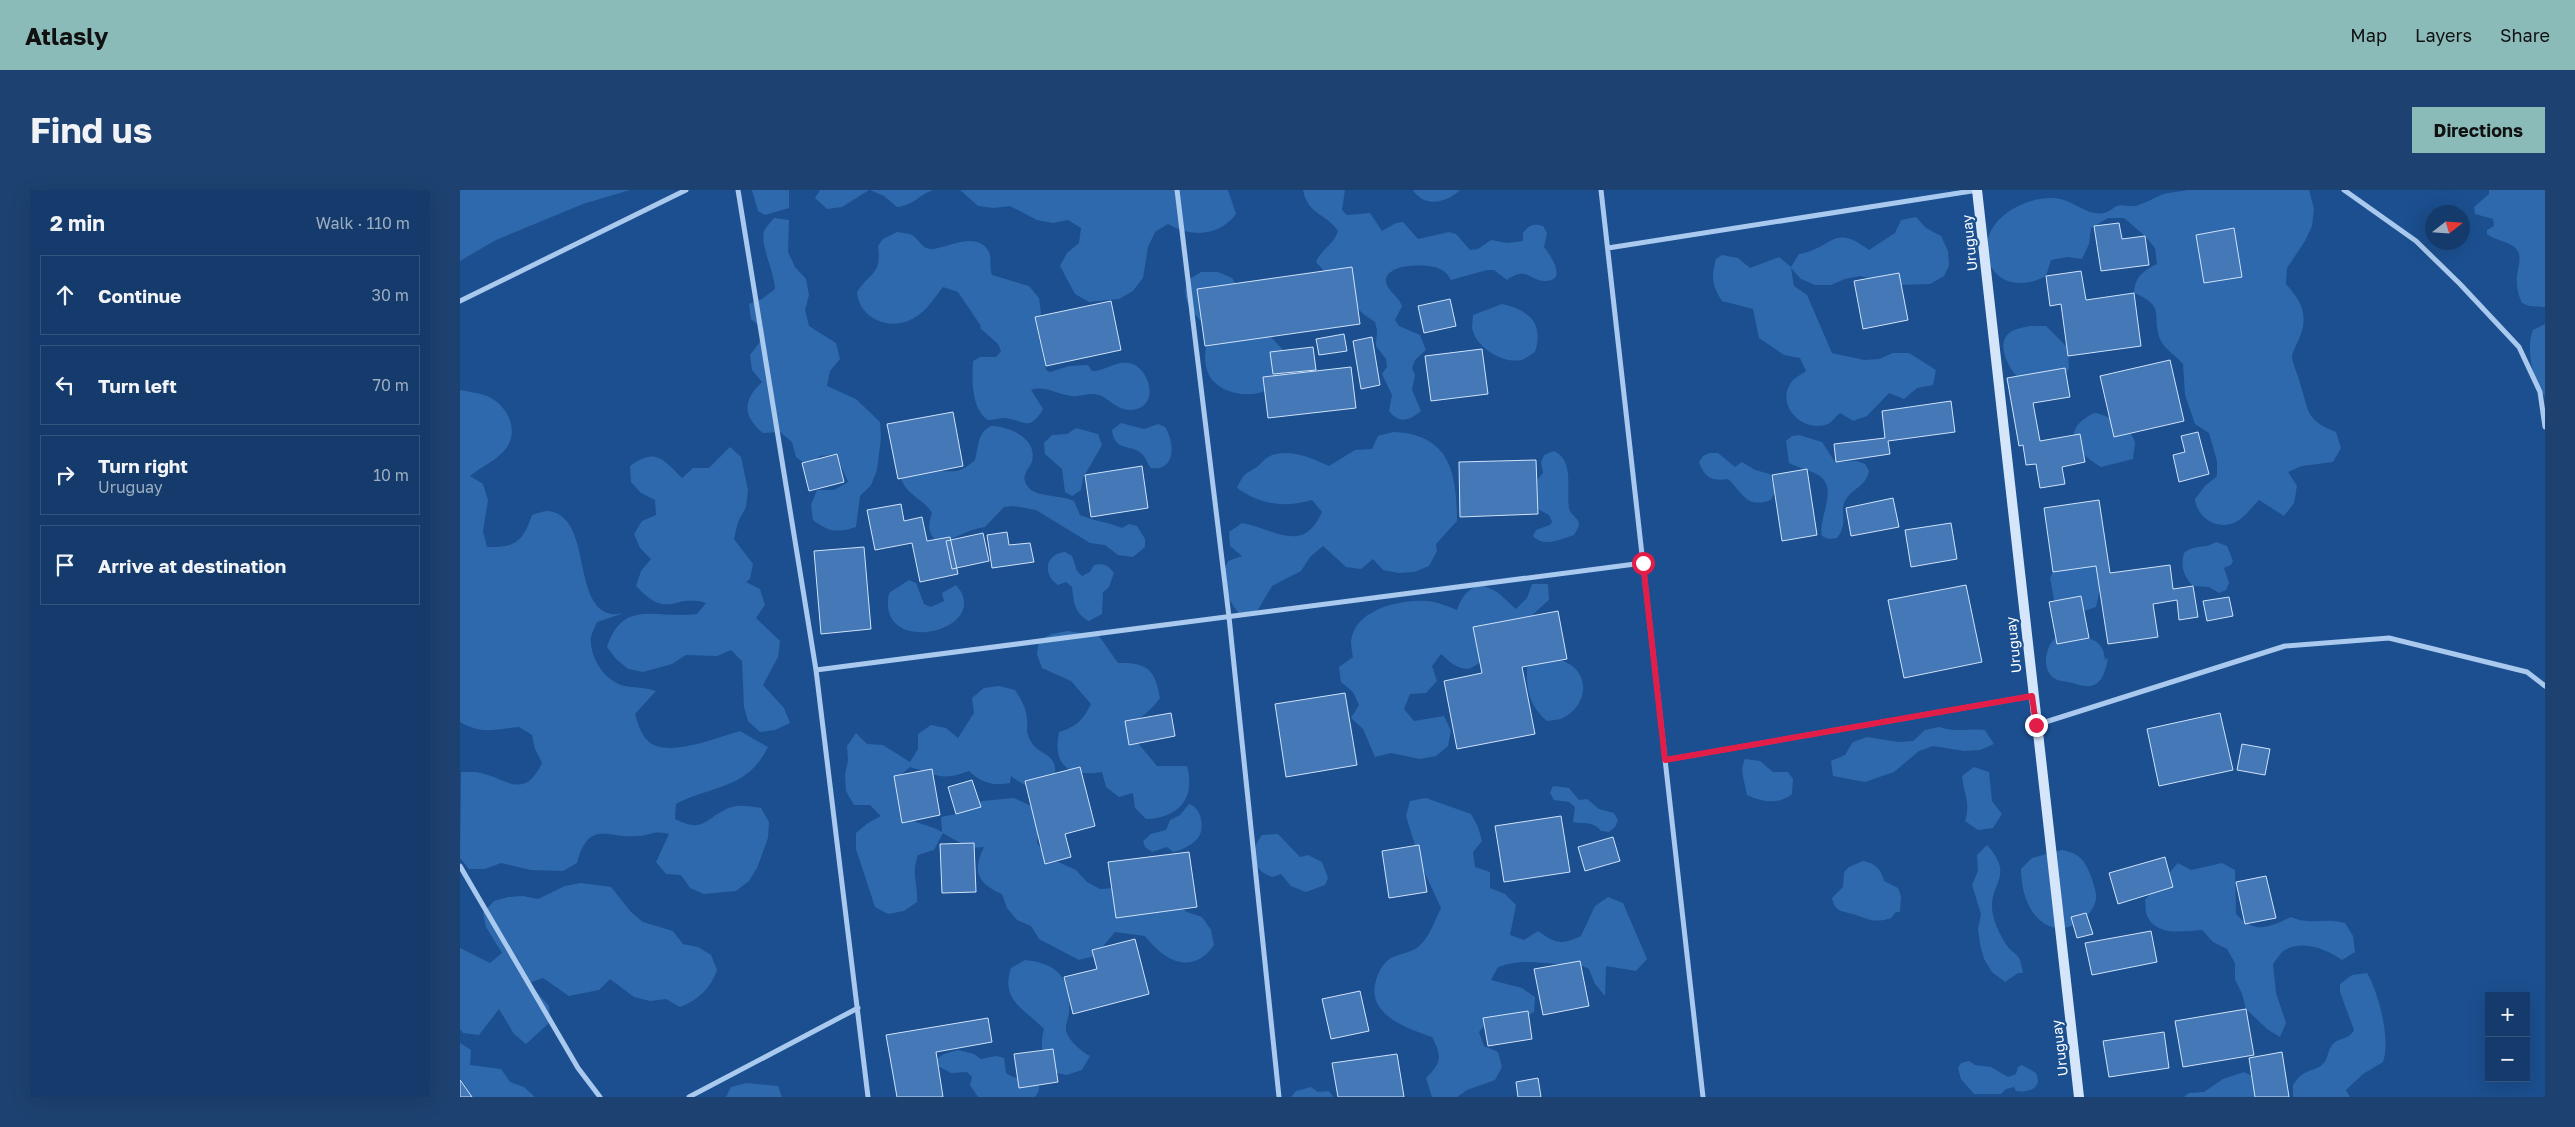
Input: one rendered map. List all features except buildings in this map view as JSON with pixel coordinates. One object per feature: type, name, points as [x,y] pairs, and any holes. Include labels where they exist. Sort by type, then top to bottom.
[{"type":"main road","name":"Uruguay","points":[[1977,190],[2078,1097]]},
{"type":"street","points":[[460,301],[686,190]]},
{"type":"street","points":[[738,190],[816,670],[868,1097]]},
{"type":"street","points":[[1177,190],[1229,617],[1279,1097]]},
{"type":"street","points":[[1601,190],[1703,1097]]},
{"type":"street","points":[[1608,248],[1977,190]]},
{"type":"street","points":[[2344,190],[2416,241],[2460,284],[2519,347],[2540,392],[2545,428]]},
{"type":"street","points":[[816,670],[1643,563]]},
{"type":"street","points":[[2036,725],[2285,646],[2294,645],[2388,638],[2527,672],[2545,686]]},
{"type":"street","points":[[1665,760],[2032,696]]},
{"type":"street","points":[[460,866],[578,1068],[600,1097]]},
{"type":"street","points":[[689,1097],[858,1008]]},
{"type":"shaded area","points":[[460,190],[630,190],[583,204],[496,240],[460,261]]},
{"type":"shaded area","points":[[752,190],[789,190],[789,208],[765,215],[758,211]]},
{"type":"shaded area","points":[[820,190],[869,190],[842,207],[827,209],[815,198]]},
{"type":"shaded area","points":[[870,190],[933,190],[913,202],[897,207],[884,196]]},
{"type":"shaded area","points":[[960,190],[1228,190],[1236,214],[1222,227],[1214,231],[1195,233],[1168,224],[1155,232],[1148,247],[1143,278],[1133,291],[1119,299],[1089,302],[1075,294],[1060,266],[1067,253],[1079,243],[1081,228],[1068,220],[1053,223],[1037,220],[1010,206],[994,208],[978,206]]},
{"type":"shaded area","points":[[1303,190],[1345,190],[1342,210],[1347,215],[1370,213],[1382,231],[1396,223],[1403,222],[1418,239],[1449,232],[1456,234],[1470,250],[1478,249],[1491,240],[1507,243],[1523,241],[1523,233],[1529,226],[1543,226],[1547,233],[1544,247],[1556,267],[1557,273],[1551,280],[1544,281],[1524,274],[1519,274],[1507,280],[1494,270],[1487,270],[1451,280],[1444,271],[1434,267],[1418,265],[1392,271],[1386,281],[1402,306],[1395,320],[1399,326],[1420,335],[1426,350],[1415,360],[1412,368],[1415,375],[1412,390],[1421,411],[1408,419],[1400,419],[1389,411],[1392,395],[1382,374],[1387,367],[1386,359],[1376,346],[1377,330],[1375,322],[1363,314],[1316,262],[1334,240],[1338,231],[1313,209],[1305,198]]},
{"type":"shaded area","points":[[1413,190],[1460,190],[1449,198],[1436,202],[1423,199]]},
{"type":"shaded area","points":[[2187,190],[2309,190],[2314,209],[2312,226],[2305,241],[2287,268],[2286,284],[2300,303],[2304,316],[2302,331],[2292,357],[2310,414],[2313,419],[2326,428],[2336,432],[2341,448],[2333,462],[2302,466],[2288,472],[2297,486],[2294,503],[2284,516],[2259,500],[2239,520],[2222,525],[2209,521],[2197,506],[2195,499],[2205,486],[2217,476],[2217,461],[2209,433],[2195,424],[2185,395],[2183,364],[2161,341],[2155,308],[2144,298],[2134,293],[2136,283],[2141,275],[2157,264],[2155,248],[2145,236],[2124,218],[2108,218],[2091,228],[2089,244],[2082,259],[2067,257],[2051,260],[2046,276],[2025,283],[2015,283],[1999,276],[1992,269],[1988,260],[1989,236],[1994,226],[2003,216],[2025,203],[2037,199],[2061,199],[2093,213],[2104,213],[2117,206],[2136,206],[2164,194]]},
{"type":"shaded area","points":[[2489,190],[2545,190],[2545,307],[2529,306],[2522,303],[2518,293],[2517,276],[2520,260],[2516,249],[2487,234],[2487,230],[2494,226],[2493,219],[2475,214],[2474,207],[2489,194]]},
{"type":"shaded area","points":[[1916,217],[1926,228],[1941,236],[1948,251],[1949,266],[1944,276],[1930,284],[1898,285],[1860,276],[1845,279],[1831,285],[1815,285],[1801,279],[1791,268],[1794,286],[1807,295],[1832,353],[1864,360],[1879,359],[1893,353],[1909,353],[1936,370],[1933,385],[1917,388],[1904,399],[1889,393],[1867,416],[1853,421],[1840,413],[1828,424],[1818,426],[1800,421],[1788,407],[1786,398],[1793,380],[1806,371],[1800,358],[1784,355],[1759,338],[1753,309],[1722,301],[1713,281],[1716,259],[1722,255],[1738,258],[1750,268],[1779,257],[1791,267],[1799,254],[1840,238],[1848,238],[1869,250],[1895,233],[1901,220]]},
{"type":"shaded area","points":[[774,218],[789,220],[788,252],[795,267],[806,279],[809,295],[805,310],[809,326],[836,343],[840,359],[830,371],[827,386],[856,399],[880,422],[881,438],[877,470],[871,485],[860,496],[856,527],[850,529],[838,531],[828,529],[813,520],[811,505],[817,490],[834,490],[848,482],[836,454],[820,456],[808,466],[796,457],[792,442],[780,432],[763,433],[756,427],[749,414],[748,402],[755,389],[762,382],[752,370],[750,355],[759,343],[763,329],[751,319],[749,304],[762,299],[775,289],[763,237],[764,231]]},
{"type":"shaded area","points":[[897,232],[912,235],[928,249],[969,241],[984,245],[990,255],[992,275],[1029,286],[1039,298],[1041,313],[1037,328],[1046,370],[1050,372],[1069,366],[1088,365],[1092,371],[1119,363],[1129,363],[1141,370],[1149,384],[1150,392],[1144,405],[1137,409],[1126,410],[1099,395],[1072,396],[1047,389],[1037,389],[1031,390],[1043,409],[1034,421],[1026,423],[1005,418],[988,420],[978,409],[973,385],[973,361],[980,357],[996,357],[1001,351],[998,344],[980,328],[981,326],[958,292],[943,287],[922,312],[914,318],[896,324],[886,323],[870,316],[859,301],[857,292],[877,267],[878,246],[883,239]]},
{"type":"shaded area","points":[[1201,272],[1218,272],[1232,278],[1269,335],[1285,352],[1284,372],[1264,391],[1255,394],[1232,392],[1217,385],[1208,373],[1205,352],[1210,332],[1191,309],[1186,296],[1188,280]]},
{"type":"shaded area","points":[[1502,304],[1527,314],[1536,326],[1537,342],[1535,352],[1523,359],[1514,361],[1499,357],[1485,349],[1473,331],[1473,315]]},
{"type":"shaded area","points":[[2545,324],[2545,397],[2534,374],[2530,346],[2533,330]]},
{"type":"shaded area","points":[[2030,326],[2046,326],[2068,348],[2069,368],[2065,375],[2021,381],[2016,376],[2005,355],[2004,341],[2007,335],[2014,330]]},
{"type":"shaded area","points":[[460,390],[484,395],[494,400],[506,412],[512,428],[509,444],[504,451],[470,476],[483,484],[488,500],[483,531],[487,547],[505,546],[517,541],[525,531],[532,515],[544,511],[561,516],[571,527],[591,595],[599,607],[611,614],[627,612],[597,622],[591,637],[591,645],[600,668],[618,684],[656,691],[635,714],[646,739],[658,746],[669,748],[681,747],[740,731],[768,747],[750,771],[739,779],[676,804],[675,819],[692,825],[704,823],[721,812],[737,806],[761,808],[769,822],[768,838],[757,868],[749,881],[736,891],[704,894],[690,888],[681,875],[666,874],[656,862],[669,834],[663,833],[638,836],[593,835],[587,840],[577,863],[563,871],[531,870],[501,863],[485,869],[469,869],[460,858],[461,772],[486,774],[513,784],[520,784],[528,782],[542,763],[535,749],[532,735],[519,727],[482,730],[460,722]]},
{"type":"shaded area","points":[[2094,413],[2112,419],[2130,433],[2135,443],[2133,459],[2101,467],[2084,455],[2078,448],[2074,434],[2076,427]]},
{"type":"shaded area","points":[[1121,423],[1144,429],[1158,424],[1165,427],[1171,440],[1172,448],[1169,461],[1159,468],[1151,468],[1145,457],[1138,451],[1116,442],[1112,430]]},
{"type":"shaded area","points":[[991,426],[1013,431],[1031,446],[1033,453],[1032,461],[1024,479],[1030,489],[1034,492],[1074,501],[1080,515],[1085,517],[1122,528],[1129,524],[1137,526],[1145,539],[1145,547],[1133,557],[1118,555],[1105,545],[1090,543],[1036,510],[1013,506],[1004,507],[985,527],[938,542],[929,529],[932,513],[929,508],[907,489],[901,478],[924,472],[955,471],[964,468],[975,460],[981,436]]},
{"type":"shaded area","points":[[1076,428],[1098,434],[1102,445],[1083,478],[1081,490],[1072,496],[1065,492],[1062,469],[1045,454],[1044,443],[1052,435],[1067,434]]},
{"type":"shaded area","points":[[1393,432],[1412,434],[1427,440],[1438,448],[1452,472],[1457,503],[1457,521],[1436,544],[1437,551],[1429,566],[1414,572],[1398,573],[1383,570],[1373,559],[1361,569],[1346,567],[1323,546],[1310,557],[1301,571],[1272,586],[1256,613],[1241,617],[1225,591],[1223,584],[1228,561],[1242,556],[1230,546],[1229,532],[1242,523],[1287,536],[1297,536],[1306,533],[1314,525],[1322,512],[1312,500],[1282,504],[1264,501],[1246,494],[1237,488],[1243,476],[1268,457],[1285,453],[1300,455],[1329,466],[1355,450],[1372,449],[1378,436]]},
{"type":"shaded area","points":[[1799,435],[1822,442],[1835,462],[1857,461],[1865,464],[1869,471],[1865,481],[1845,501],[1841,533],[1837,538],[1829,539],[1822,536],[1822,521],[1828,495],[1824,480],[1815,473],[1789,463],[1786,441],[1792,436]]},
{"type":"shaded area","points":[[730,447],[741,457],[748,490],[746,507],[738,522],[734,539],[753,564],[750,579],[746,582],[760,589],[765,605],[756,618],[780,641],[778,657],[763,685],[784,708],[790,723],[775,730],[760,732],[748,721],[744,707],[742,661],[731,650],[717,656],[686,655],[672,664],[643,672],[628,669],[616,659],[607,647],[614,631],[622,622],[632,616],[644,614],[697,614],[706,603],[686,601],[664,604],[647,597],[636,586],[641,571],[651,559],[640,548],[634,534],[642,521],[656,515],[655,500],[641,493],[631,482],[630,466],[639,460],[653,456],[670,465],[682,478],[693,468],[709,468]]},
{"type":"shaded area","points":[[1554,451],[1565,462],[1568,476],[1569,508],[1579,524],[1574,535],[1547,542],[1537,540],[1533,536],[1536,530],[1550,525],[1552,522],[1549,515],[1536,508],[1535,482],[1543,473],[1541,462],[1544,455]]},
{"type":"shaded area","points":[[1710,453],[1718,453],[1735,467],[1742,462],[1755,470],[1770,474],[1775,492],[1771,500],[1763,502],[1750,501],[1728,479],[1717,480],[1706,475],[1699,462],[1703,456]]},
{"type":"shaded area","points":[[2216,542],[2227,546],[2233,561],[2231,565],[2224,568],[2229,583],[2226,590],[2219,593],[2209,587],[2193,586],[2185,575],[2182,562],[2184,553],[2188,550]]},
{"type":"shaded area","points":[[1065,552],[1072,556],[1077,571],[1082,576],[1090,572],[1094,565],[1097,564],[1106,565],[1114,573],[1109,587],[1103,592],[1102,614],[1089,621],[1078,611],[1074,602],[1072,587],[1066,582],[1058,585],[1053,581],[1048,570],[1048,565],[1053,556]]},
{"type":"shaded area","points":[[2096,566],[2101,584],[2096,607],[2081,612],[2054,600],[2050,578],[2053,572]]},
{"type":"shaded area","points":[[909,580],[916,583],[924,604],[931,607],[944,601],[942,593],[956,585],[964,601],[960,615],[949,625],[932,631],[915,632],[899,626],[889,614],[889,593]]},
{"type":"shaded area","points":[[1532,584],[1548,584],[1549,600],[1495,651],[1473,667],[1467,669],[1456,666],[1441,654],[1432,666],[1437,681],[1426,693],[1410,694],[1404,709],[1414,721],[1444,716],[1451,731],[1448,746],[1436,756],[1420,759],[1391,753],[1375,757],[1363,729],[1351,718],[1359,705],[1353,692],[1341,682],[1339,667],[1353,657],[1351,641],[1354,630],[1361,621],[1381,608],[1405,602],[1431,602],[1457,610],[1465,594],[1479,586],[1494,590],[1516,609],[1527,598]]},
{"type":"shaded area","points":[[1068,631],[1099,636],[1118,663],[1143,666],[1152,674],[1160,698],[1153,707],[1127,730],[1157,766],[1187,766],[1189,788],[1186,797],[1182,804],[1167,815],[1146,819],[1135,808],[1133,793],[1119,797],[1106,787],[1102,772],[1081,773],[1072,771],[1061,761],[1058,754],[1059,732],[1070,728],[1078,722],[1091,704],[1071,681],[1042,668],[1037,654],[1039,640],[1052,634]]},
{"type":"shaded area","points":[[2059,635],[2090,638],[2100,645],[2104,652],[2105,660],[2108,658],[2104,673],[2098,683],[2088,686],[2081,685],[2058,680],[2050,674],[2047,668],[2046,656],[2054,639]]},
{"type":"shaded area","points":[[1535,659],[1556,659],[1569,664],[1577,670],[1581,678],[1582,696],[1572,712],[1563,718],[1547,721],[1537,710],[1530,698],[1527,684],[1527,668]]},
{"type":"shaded area","points":[[999,686],[1015,690],[1021,700],[1026,715],[1027,733],[1032,743],[1052,759],[1055,773],[1053,786],[1030,787],[1011,776],[1010,783],[993,784],[983,781],[969,771],[951,776],[938,776],[910,767],[896,779],[907,814],[916,822],[942,832],[941,817],[956,814],[982,801],[1014,798],[1042,811],[1037,843],[1047,857],[1076,870],[1087,882],[1100,889],[1116,888],[1174,903],[1187,912],[1202,917],[1211,930],[1214,945],[1205,955],[1187,963],[1178,962],[1160,952],[1145,936],[1115,932],[1095,956],[1079,960],[1039,939],[1031,926],[1017,920],[1007,908],[1002,894],[982,881],[979,875],[978,863],[984,847],[969,848],[943,833],[934,850],[918,855],[915,873],[917,902],[904,911],[888,914],[875,907],[856,849],[856,833],[868,823],[881,816],[870,805],[854,805],[846,791],[847,746],[856,733],[867,744],[883,745],[910,762],[918,749],[918,734],[931,725],[946,728],[958,738],[974,713],[972,698],[984,688]]},
{"type":"shaded area","points":[[1939,727],[1952,730],[1985,730],[1994,744],[1980,750],[1964,751],[1933,746],[1919,751],[1894,772],[1865,782],[1833,776],[1831,761],[1845,755],[1853,742],[1867,737],[1898,742],[1913,741],[1925,730]]},
{"type":"shaded area","points":[[1745,759],[1760,761],[1773,772],[1788,772],[1793,779],[1792,794],[1776,801],[1758,799],[1747,795],[1742,772]]},
{"type":"shaded area","points":[[1974,767],[1989,772],[1992,801],[2002,814],[1993,828],[1978,830],[1965,821],[1967,804],[1962,776]]},
{"type":"shaded area","points":[[1553,786],[1569,788],[1579,800],[1587,799],[1599,809],[1614,813],[1618,820],[1615,827],[1609,832],[1601,831],[1595,825],[1573,822],[1575,807],[1569,802],[1554,800],[1550,793]]},
{"type":"shaded area","points":[[1426,798],[1471,814],[1478,827],[1482,841],[1473,852],[1475,867],[1490,872],[1490,888],[1505,894],[1516,905],[1510,935],[1524,940],[1538,931],[1555,941],[1569,941],[1581,936],[1595,906],[1608,897],[1623,903],[1647,959],[1636,971],[1606,966],[1605,996],[1595,984],[1589,969],[1579,965],[1522,962],[1498,967],[1491,980],[1522,988],[1535,997],[1534,1012],[1520,1020],[1488,1021],[1479,1032],[1484,1046],[1498,1052],[1502,1067],[1495,1080],[1467,1090],[1457,1097],[1432,1097],[1426,1078],[1438,1063],[1439,1054],[1432,1037],[1393,1020],[1378,1005],[1375,996],[1375,985],[1382,966],[1390,958],[1411,951],[1422,943],[1426,939],[1441,908],[1421,865],[1406,816],[1410,801]]},
{"type":"shaded area","points":[[1189,804],[1197,810],[1202,824],[1200,834],[1196,840],[1185,848],[1173,852],[1167,847],[1152,852],[1145,847],[1143,841],[1151,834],[1166,830],[1170,820],[1180,815]]},
{"type":"shaded area","points":[[1278,834],[1300,857],[1308,855],[1322,862],[1328,878],[1325,885],[1306,892],[1291,886],[1281,874],[1273,877],[1261,871],[1257,866],[1254,854],[1258,841],[1262,835]]},
{"type":"shaded area","points":[[1987,845],[1996,856],[2000,866],[1999,881],[1992,904],[1994,919],[2006,944],[2019,958],[2023,973],[2018,973],[2005,982],[1992,972],[1984,959],[1978,929],[1981,914],[1972,885],[1978,871],[1977,855]]},
{"type":"shaded area","points":[[2062,850],[2073,853],[2081,858],[2086,865],[2095,888],[2096,899],[2093,907],[2083,919],[2069,927],[2061,928],[2045,924],[2029,907],[2022,884],[2021,869],[2032,858]]},
{"type":"shaded area","points":[[1863,861],[1874,865],[1881,873],[1884,881],[1898,888],[1901,896],[1900,912],[1896,912],[1891,918],[1877,921],[1869,919],[1841,911],[1833,903],[1832,898],[1843,887],[1844,872],[1849,867]]},
{"type":"shaded area","points":[[2178,863],[2191,870],[2222,863],[2235,870],[2236,914],[2255,927],[2268,926],[2291,917],[2306,921],[2338,921],[2345,923],[2353,936],[2355,952],[2342,960],[2321,949],[2298,946],[2290,947],[2283,951],[2273,964],[2276,993],[2286,1023],[2280,1037],[2267,1029],[2246,1009],[2235,979],[2235,963],[2227,949],[2213,942],[2202,930],[2179,932],[2164,930],[2151,923],[2147,916],[2145,900]]},
{"type":"shaded area","points":[[581,883],[611,887],[631,912],[643,922],[673,931],[683,944],[698,947],[711,955],[717,970],[707,988],[693,1001],[680,1007],[666,999],[650,1001],[634,997],[610,979],[599,990],[569,996],[543,978],[529,983],[549,1006],[550,1022],[526,1044],[514,1034],[499,1009],[479,1035],[463,1033],[460,1029],[460,948],[490,963],[502,953],[486,927],[483,913],[494,901],[508,897],[523,896],[538,899],[565,886]]},
{"type":"shaded area","points":[[1025,960],[1054,969],[1065,982],[1069,1000],[1066,1031],[1076,1045],[1090,1056],[1082,1070],[1066,1075],[1052,1072],[1043,1051],[1044,1029],[1022,1010],[1012,997],[1008,979],[1011,968]]},
{"type":"shaded area","points":[[2367,973],[2376,993],[2385,1030],[2386,1042],[2383,1062],[2363,1074],[2346,1090],[2350,1097],[2293,1097],[2293,1085],[2299,1077],[2322,1065],[2333,1044],[2348,1036],[2354,1030],[2340,992],[2340,984],[2352,975]]},
{"type":"shaded area","points":[[460,1043],[471,1050],[470,1065],[501,1069],[510,1082],[524,1087],[535,1097],[463,1097],[460,1082]]},
{"type":"shaded area","points":[[958,1050],[974,1054],[981,1059],[996,1056],[1004,1058],[1006,1073],[1017,1078],[1035,1078],[1039,1085],[1038,1092],[1035,1097],[978,1097],[970,1085],[972,1077],[967,1072],[951,1073],[938,1066],[938,1058]]},
{"type":"shaded area","points":[[1969,1061],[1975,1065],[1991,1067],[2008,1077],[2016,1074],[2018,1067],[2022,1065],[2036,1073],[2038,1082],[2034,1088],[2026,1091],[2016,1091],[2014,1087],[2006,1089],[2001,1094],[1974,1094],[1961,1079],[1958,1068],[1961,1063]]},
{"type":"shaded area","points":[[2244,1072],[2252,1076],[2255,1097],[2184,1097],[2189,1093],[2204,1092],[2223,1079]]},
{"type":"shaded area","points":[[746,1083],[778,1086],[782,1097],[726,1097],[731,1087]]},
{"type":"shaded area","points":[[1311,1087],[1318,1092],[1329,1091],[1333,1097],[1291,1097],[1296,1091]]},
{"type":"route","points":[[1643,563],[1665,760],[2032,696],[2036,725]]}]
